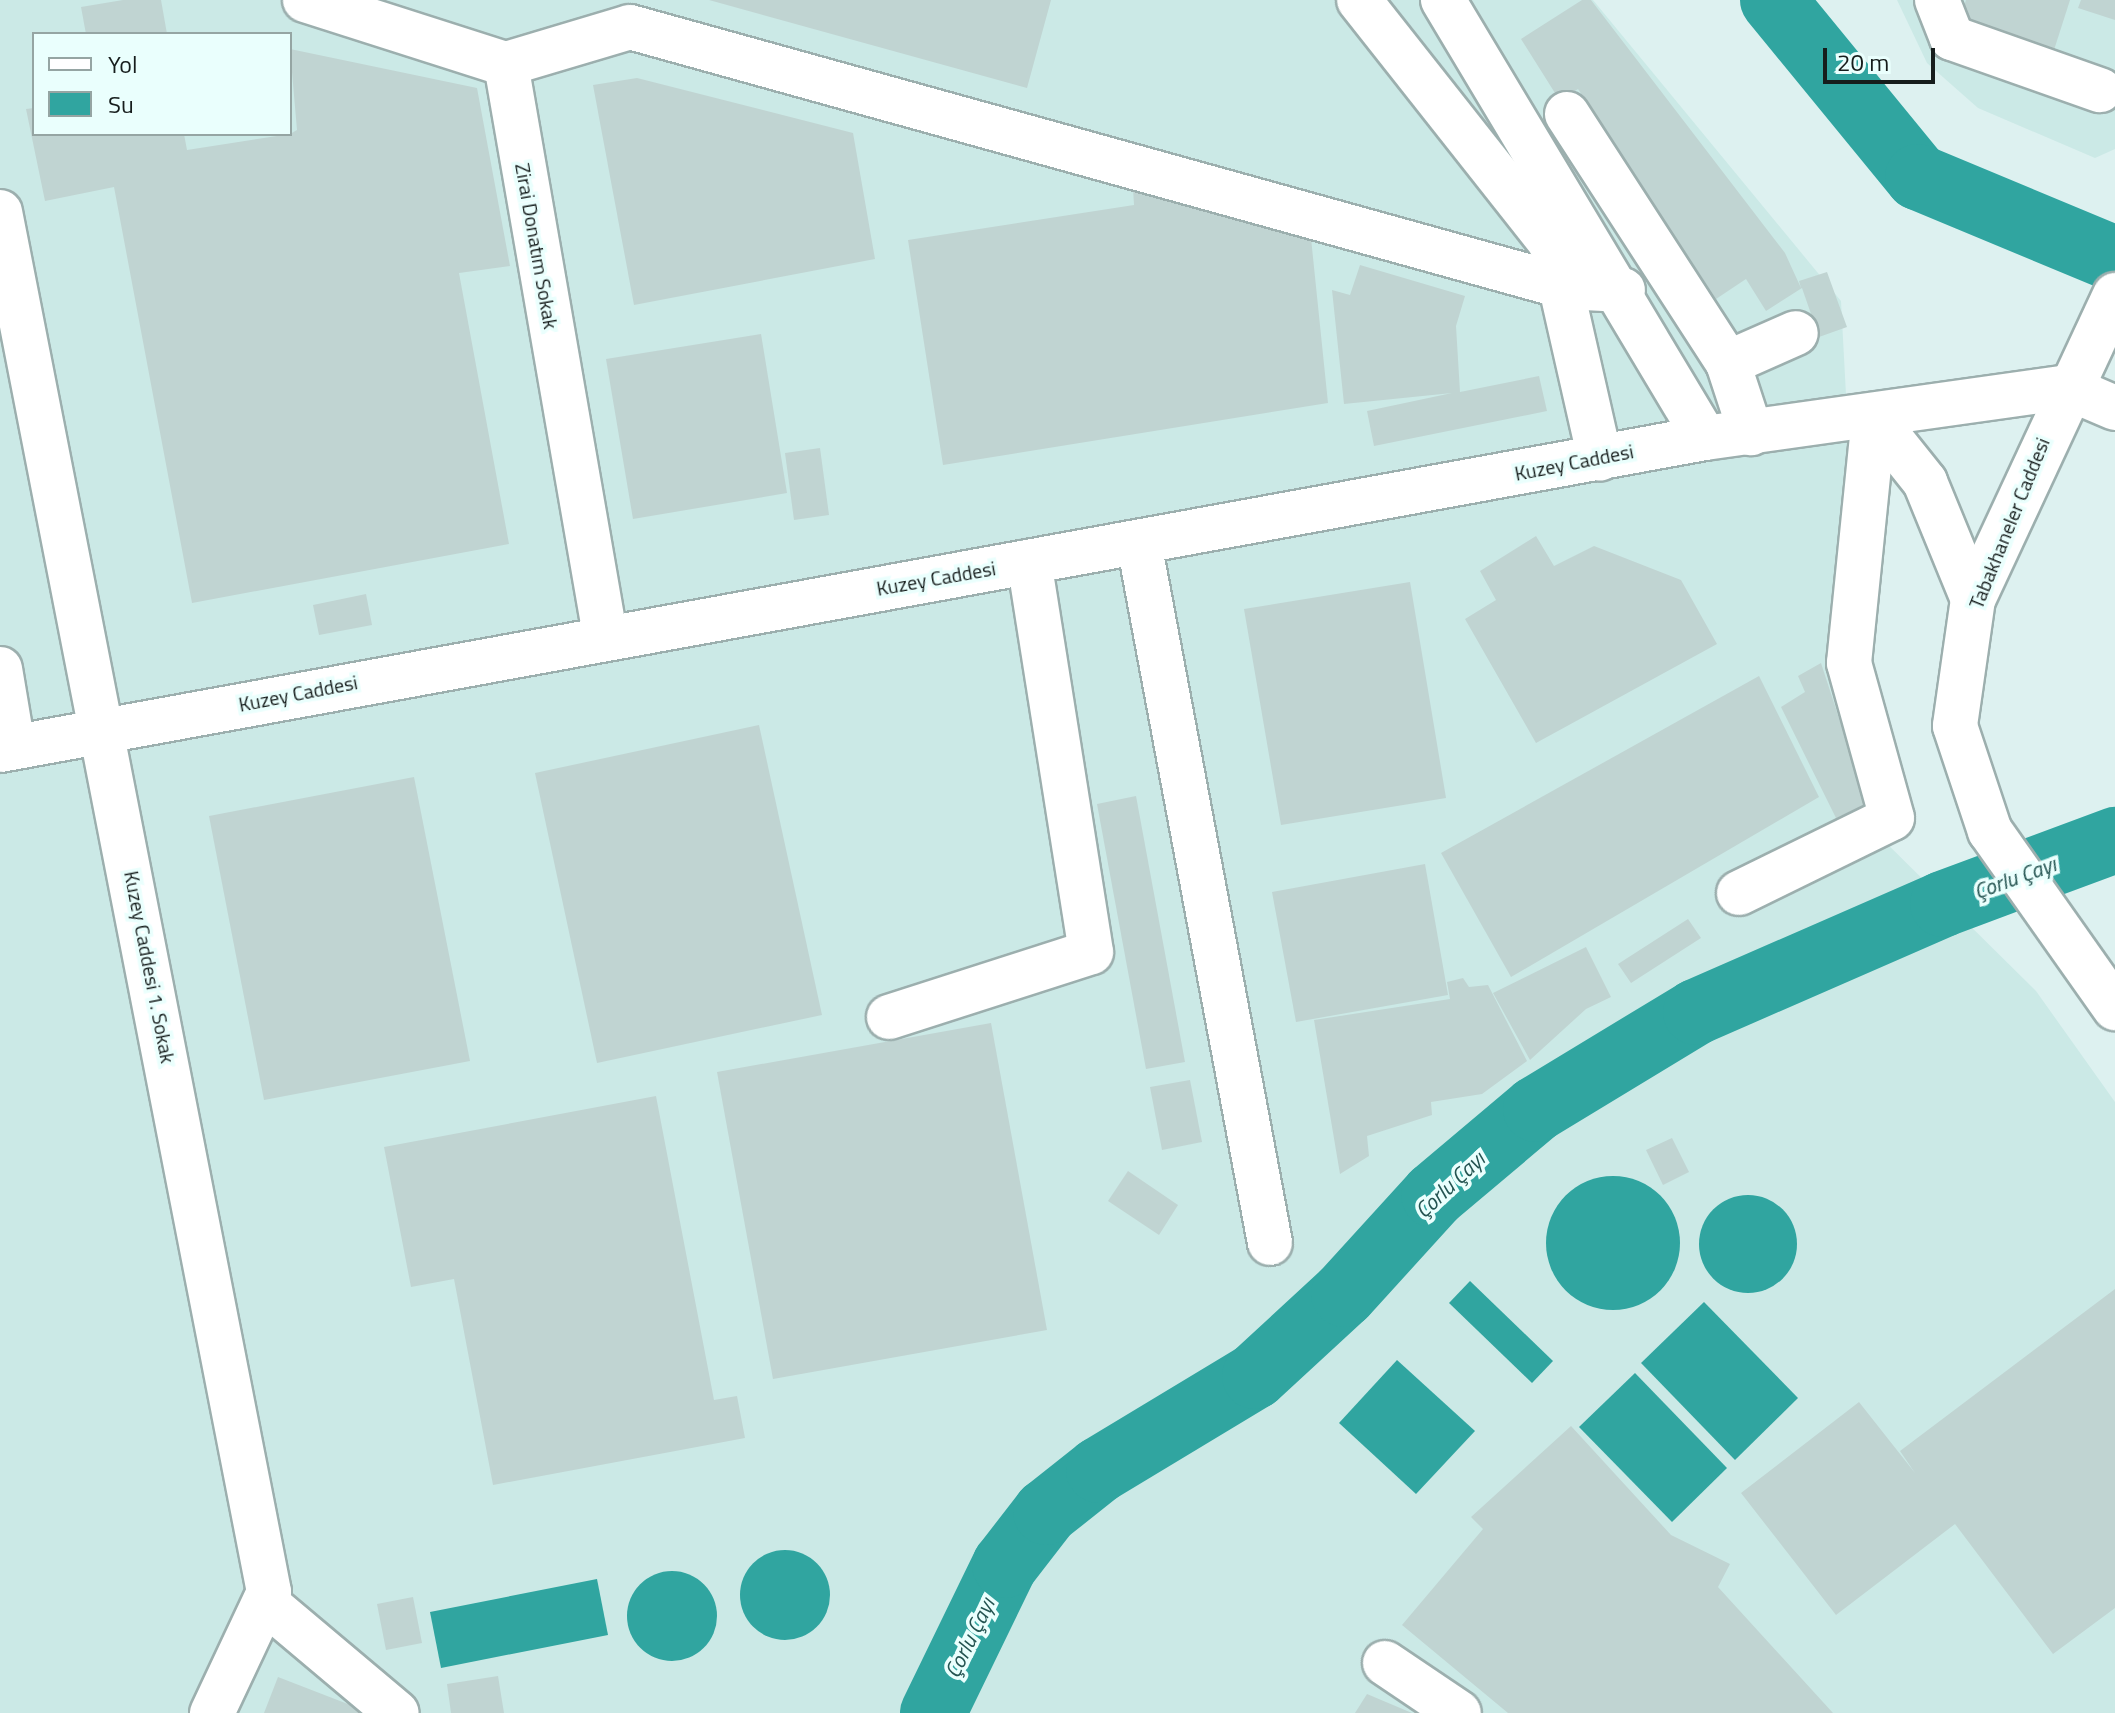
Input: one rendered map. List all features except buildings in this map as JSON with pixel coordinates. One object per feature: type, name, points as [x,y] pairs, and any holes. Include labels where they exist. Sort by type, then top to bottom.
[{"type":"street","points":[[305,0],[506,64],[630,27],[1566,287],[1623,290]]},
{"type":"street","points":[[1359,0],[1551,243],[1566,287],[1600,458]]},
{"type":"street","points":[[1443,0],[1623,290],[1705,438]]},
{"type":"street","points":[[1937,0],[1952,38],[2100,90]]},
{"type":"street","name":"Zirai Donatım Sokak","points":[[506,64],[605,635]]},
{"type":"street","points":[[1567,114],[1728,363],[1751,433]]},
{"type":"street","name":"Kuzey Caddesi 1. Sokak","points":[[0,212],[104,729],[265,1602]]},
{"type":"street","name":"Tabakhaneler Caddesi","points":[[2112,1004],[1990,831],[1955,726],[1973,599],[2066,387],[2115,295]]},
{"type":"street","points":[[1728,363],[1796,333]]},
{"type":"street","points":[[2066,387],[2115,408]]},
{"type":"street","name":"Kuzey Caddesi","points":[[7,748],[605,635],[1139,543],[1705,438],[1874,418],[2066,387]]},
{"type":"street","points":[[1874,418],[1925,482],[1973,599]]},
{"type":"street","points":[[1739,893],[1892,818],[1849,663],[1874,418]]},
{"type":"street","points":[[1139,543],[1270,1243]]},
{"type":"street","points":[[889,1017],[1091,952],[1029,562]]},
{"type":"street","points":[[0,669],[7,748]]},
{"type":"street","points":[[212,1713],[265,1602],[397,1713]]},
{"type":"street","points":[[1385,1663],[1459,1713]]},
{"type":"shaded area","points":[[0,0],[1593,0],[1841,301],[1869,826],[2036,991],[2115,1102],[2115,1713],[0,1713]]},
{"type":"shaded area","points":[[1897,0],[2115,0],[2115,149],[2095,158],[1978,108],[1927,63]]},
{"type":"water","points":[[1613,1176],[1638,1182],[1660,1196],[1674,1218],[1680,1243],[1674,1268],[1660,1290],[1638,1304],[1613,1310],[1588,1304],[1566,1290],[1552,1268],[1546,1243],[1552,1218],[1566,1196],[1588,1182]]},
{"type":"water","points":[[1748,1195],[1767,1199],[1783,1209],[1793,1225],[1797,1244],[1793,1263],[1783,1279],[1767,1289],[1748,1293],[1729,1289],[1713,1279],[1703,1263],[1699,1244],[1703,1225],[1713,1209],[1729,1199]]},
{"type":"water","points":[[1470,1281],[1553,1361],[1532,1383],[1449,1303]]},
{"type":"water","points":[[1704,1302],[1798,1398],[1735,1460],[1641,1363]]},
{"type":"water","points":[[1397,1360],[1475,1431],[1416,1494],[1339,1423]]},
{"type":"water","points":[[1635,1373],[1727,1468],[1672,1522],[1579,1427]]},
{"type":"water","points":[[776,1550],[794,1550],[810,1557],[823,1570],[830,1586],[830,1604],[823,1620],[810,1633],[794,1640],[776,1640],[760,1633],[747,1620],[740,1604],[740,1586],[747,1570],[760,1557]]},
{"type":"water","points":[[663,1571],[681,1571],[697,1578],[710,1591],[717,1607],[717,1625],[710,1641],[697,1654],[681,1661],[663,1661],[647,1654],[634,1641],[627,1625],[627,1607],[634,1591],[647,1578]]},
{"type":"water","points":[[597,1579],[608,1635],[441,1668],[430,1612]]},
{"type":"waterway","points":[[1773,0],[1918,177],[2115,259]]},
{"type":"waterway","name":"Çorlu Çayı","points":[[933,1713],[1005,1565],[1046,1512],[1099,1470],[1255,1376],[1344,1294],[1434,1195],[1536,1109],[1696,1012],[1943,904],[2115,840]]}]
